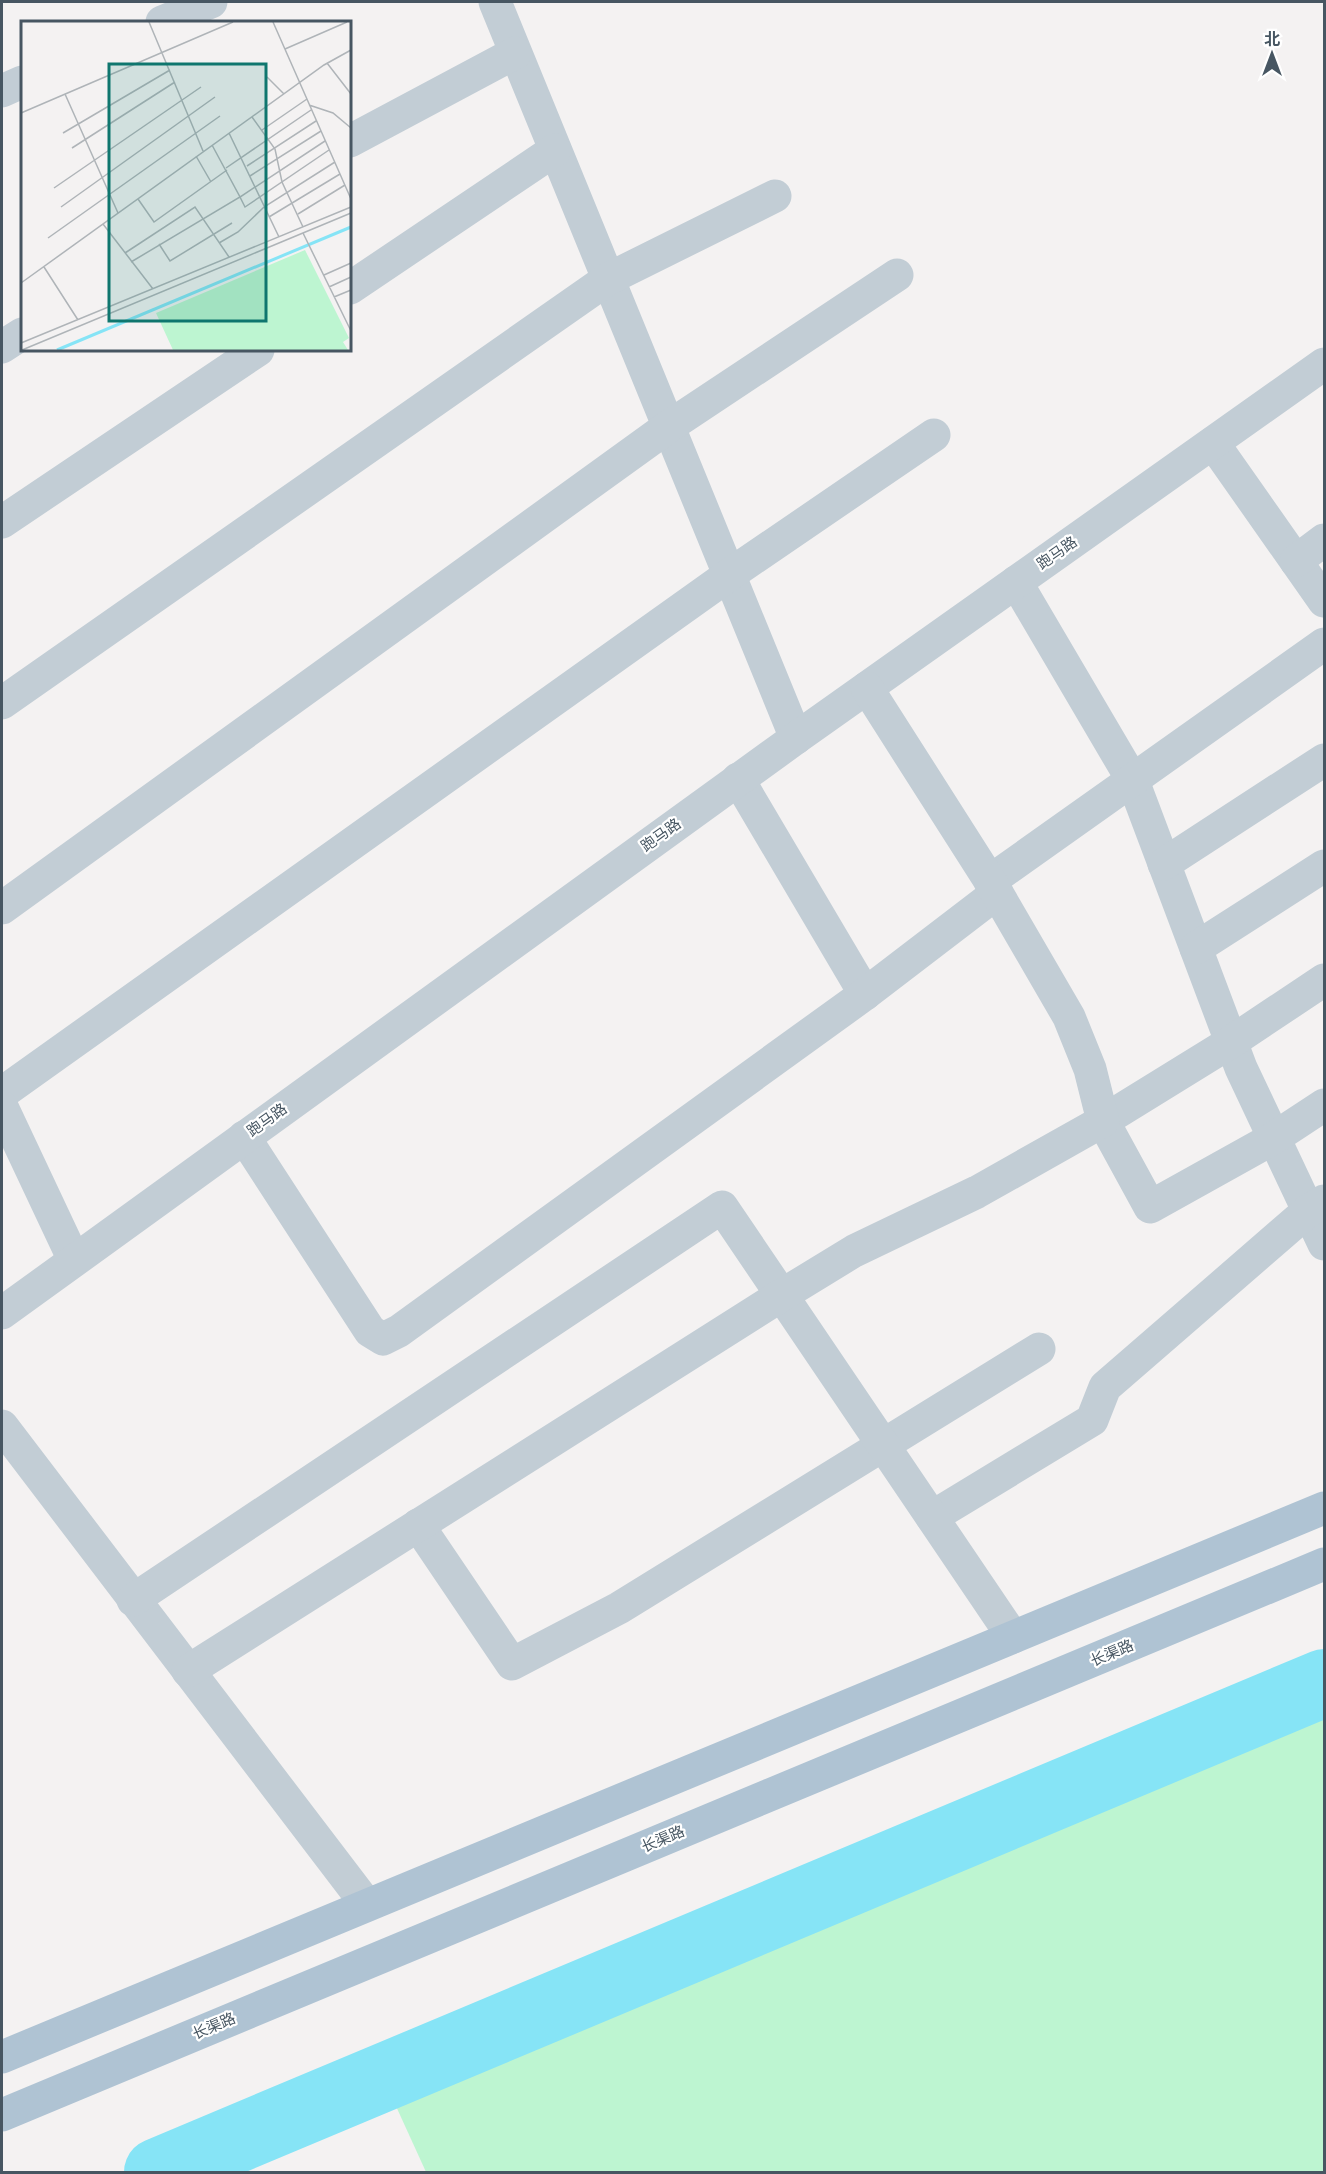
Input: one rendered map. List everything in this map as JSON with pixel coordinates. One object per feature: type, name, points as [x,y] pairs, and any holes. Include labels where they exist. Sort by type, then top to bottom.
[{"type":"main road","points":[[2,2057],[1324,1508]]},
{"type":"main road","name":"长渠路","points":[[2,2115],[1324,1564]]},
{"type":"street","points":[[164,21],[211,2]]},
{"type":"street","points":[[495,2],[796,738]]},
{"type":"street","points":[[351,140],[515,53]]},
{"type":"street","points":[[2,91],[21,82]]},
{"type":"street","points":[[351,287],[555,150]]},
{"type":"street","points":[[2,703],[608,279],[775,196]]},
{"type":"street","points":[[2,908],[668,427],[897,275]]},
{"type":"street","points":[[2,347],[21,335]]},
{"type":"street","points":[[2,522],[257,351]]},
{"type":"street","name":"跑马路","points":[[2,1313],[738,779],[1324,364]]},
{"type":"street","points":[[2,1093],[729,575],[934,435]]},
{"type":"street","points":[[1213,443],[1324,601]]},
{"type":"street","points":[[1296,561],[1324,540]]},
{"type":"street","points":[[1016,582],[1133,781],[1241,1068],[1274,1138],[1316,1206],[1324,1245]]},
{"type":"street","points":[[244,1137],[370,1331],[382,1340],[399,1331],[865,994],[993,887],[1133,781],[1324,645]]},
{"type":"street","points":[[867,688],[993,887],[1069,1017],[1090,1069],[1103,1121],[1150,1207],[1274,1138],[1324,1105]]},
{"type":"street","points":[[1164,864],[1324,760]]},
{"type":"street","points":[[738,779],[865,994]]},
{"type":"street","points":[[1196,948],[1324,866]]},
{"type":"street","points":[[188,1671],[854,1251],[977,1192],[1103,1121],[1231,1042],[1324,980]]},
{"type":"street","points":[[2,1107],[74,1260]]},
{"type":"street","points":[[932,1517],[1092,1420],[1105,1387],[1316,1206]]},
{"type":"street","points":[[133,1600],[722,1207],[1013,1637]]},
{"type":"street","points":[[418,1525],[512,1664],[619,1608],[1039,1349]]},
{"type":"street","points":[[2,1426],[367,1905]]},
{"type":"green space","points":[[1324,1717],[1324,2172],[426,2172],[395,2104]]},
{"type":"waterway","points":[[158,2172],[1324,1683]]}]
